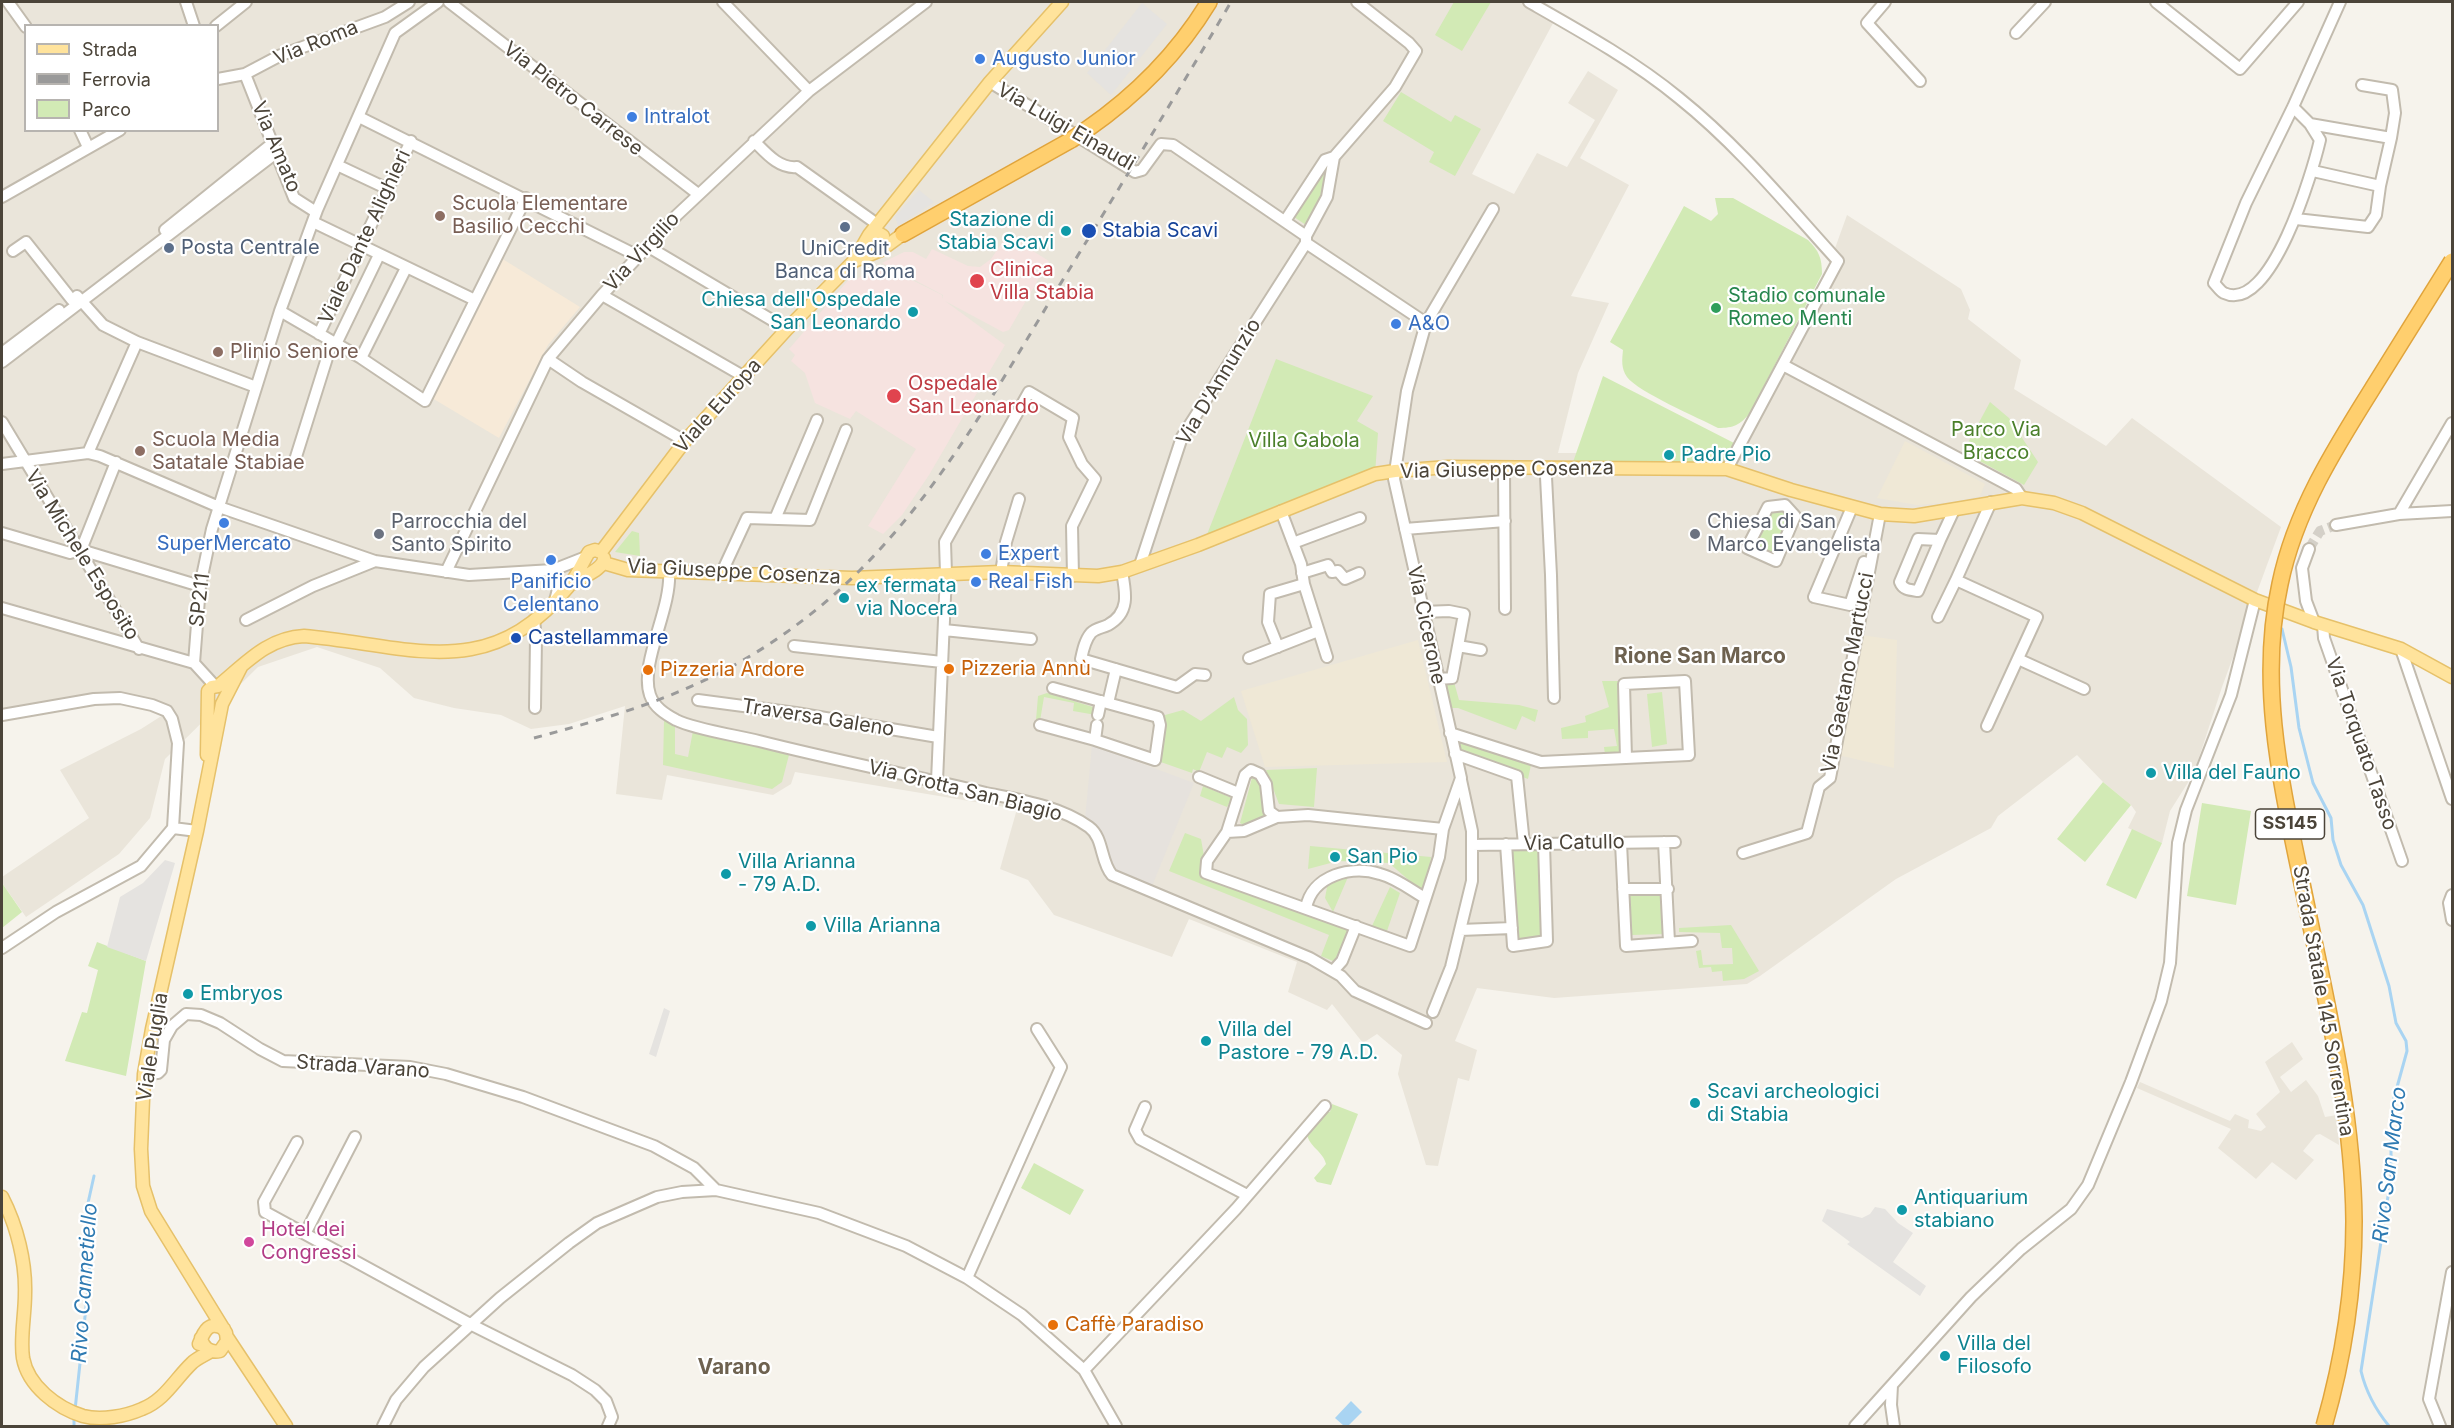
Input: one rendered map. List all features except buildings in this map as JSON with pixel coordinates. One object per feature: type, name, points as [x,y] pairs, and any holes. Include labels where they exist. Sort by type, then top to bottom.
[{"type":"highway","points":[[903,234],[1071,141],[1106,116],[1149,79],[1209,2]]},
{"type":"highway","name":"Strada Statale 145 Sorrentina","points":[[2324,1426],[2340,1365],[2347,1317],[2352,1264],[2352,1179],[2349,1135],[2335,1044],[2274,738],[2270,663],[2272,624],[2291,544],[2318,480],[2348,427],[2452,261]]},
{"type":"main road","points":[[876,239],[990,82],[1062,2]]},
{"type":"main road","points":[[876,239],[903,234]]},
{"type":"main road","name":"Viale Europa","points":[[555,601],[594,560],[685,441],[787,329],[876,239]]},
{"type":"main road","name":"Via Giuseppe Cosenza","points":[[594,560],[628,570],[852,578],[1001,572],[1098,576],[1122,572],[1198,545],[1375,474],[1448,467],[1727,469],[1791,490],[1880,514],[1914,516],[2022,498],[2054,503],[2082,513],[2255,600],[2318,624],[2401,649],[2452,677]]},
{"type":"main road","points":[[216,694],[241,667],[267,645],[292,636],[321,637],[424,652],[451,653],[474,650],[493,644],[534,620],[555,601]]},
{"type":"main road","name":"Viale Puglia","points":[[216,694],[205,790],[144,1074],[141,1149],[143,1186],[151,1211],[206,1303],[221,1341]]},
{"type":"main road","points":[[2,1197],[21,1251],[26,1292],[23,1359],[30,1379],[59,1404],[84,1416],[124,1415],[144,1408],[165,1394],[192,1362],[221,1341]]},
{"type":"main road","points":[[206,1303],[204,1347],[221,1341]]},
{"type":"main road","points":[[192,1362],[203,1334],[216,1325],[221,1341],[242,1359],[286,1426]]},
{"type":"street","points":[[186,2],[193,24]]},
{"type":"street","points":[[218,24],[246,2]]},
{"type":"street","points":[[410,2],[416,13],[423,14]]},
{"type":"street","name":"Via Roma","points":[[219,78],[245,74],[281,55],[385,16],[410,2]]},
{"type":"street","points":[[385,16],[391,21],[396,33],[438,2]]},
{"type":"street","name":"Via Pietro Carrese","points":[[449,2],[698,194]]},
{"type":"street","points":[[723,2],[809,91]]},
{"type":"street","name":"Via Virgilio","points":[[446,572],[548,359],[647,246],[754,141],[809,91],[926,2]]},
{"type":"street","points":[[1357,2],[1416,51],[1395,87],[1334,156],[1325,160],[1286,221],[1306,239],[1426,323]]},
{"type":"street","points":[[1529,2],[1641,70],[1679,97],[1731,144],[1838,261],[1727,469]]},
{"type":"street","points":[[1885,2],[1867,22],[1920,81]]},
{"type":"street","points":[[2016,33],[2045,2]]},
{"type":"street","points":[[2156,2],[2240,69],[2298,2]]},
{"type":"street","points":[[2293,107],[2310,124],[2320,140],[2313,171],[2296,219],[2276,259],[2254,287],[2236,295],[2223,292],[2214,283],[2246,203],[2293,107],[2336,3]]},
{"type":"street","points":[[7,4],[24,25]]},
{"type":"street","name":"SP211","points":[[194,663],[200,586],[219,507],[279,311],[315,217],[396,33]]},
{"type":"street","name":"Via Amato","points":[[245,74],[294,198],[315,217],[361,246],[475,300]]},
{"type":"street","name":"Via Luigi Einaudi","points":[[990,82],[1135,172],[1142,170],[1161,144],[1173,145],[1286,221]]},
{"type":"street","points":[[2296,219],[2368,228],[2376,214],[2395,113],[2392,90],[2362,85]]},
{"type":"street","points":[[359,117],[526,198],[638,256]]},
{"type":"street","points":[[2310,124],[2391,138]]},
{"type":"street","points":[[81,132],[88,147]]},
{"type":"street","points":[[2,197],[116,132]]},
{"type":"street","name":"Viale Dante Alighieri","points":[[319,334],[411,141]]},
{"type":"street","points":[[754,141],[775,161],[788,168],[797,167],[876,239]]},
{"type":"street","points":[[2,353],[77,299],[274,148]]},
{"type":"street","name":"Via D'Annunzio","points":[[1140,565],[1182,437],[1306,239],[1327,197],[1334,156]]},
{"type":"street","points":[[337,165],[388,189]]},
{"type":"street","points":[[2313,171],[2380,186]]},
{"type":"street","points":[[279,311],[361,358],[425,401],[526,198]]},
{"type":"street","name":"Via Cicerone","points":[[1433,1012],[1451,967],[1472,881],[1472,831],[1394,479],[1407,391],[1426,323],[1493,209]]},
{"type":"street","points":[[13,251],[26,242],[103,325],[137,342],[256,387]]},
{"type":"street","points":[[647,246],[787,329]]},
{"type":"street","name":"Viale Dante Alighieri","points":[[295,460],[334,343],[379,255]]},
{"type":"street","points":[[361,358],[406,268]]},
{"type":"street","points":[[602,295],[743,376]]},
{"type":"street","points":[[2,362],[77,299]]},
{"type":"street","points":[[88,453],[137,342]]},
{"type":"street","points":[[548,359],[582,382],[685,441]]},
{"type":"street","points":[[1783,365],[2016,489],[2022,498]]},
{"type":"street","points":[[937,781],[946,574],[945,542],[1029,392],[1073,418],[1069,437],[1082,464],[1095,479],[1072,526],[1073,576]]},
{"type":"street","points":[[775,519],[817,420]]},
{"type":"street","name":"Via Michele Esposito","points":[[2,422],[24,462],[81,550],[92,573],[139,649]]},
{"type":"street","points":[[2399,514],[2452,423]]},
{"type":"street","points":[[723,572],[747,518],[810,520],[846,430]]},
{"type":"street","points":[[2,464],[88,453],[116,462],[219,507],[375,561],[469,575],[549,570],[594,560]]},
{"type":"street","points":[[81,550],[116,462]]},
{"type":"street","points":[[1504,469],[1505,609]]},
{"type":"street","points":[[1549,469],[1546,477],[1554,698]]},
{"type":"street","points":[[1785,505],[1791,490]]},
{"type":"street","points":[[1001,572],[1006,542],[1019,499]]},
{"type":"street","points":[[1938,617],[1991,502]]},
{"type":"street","points":[[1785,505],[1795,516],[1776,561],[1747,548],[1768,507],[1785,505]]},
{"type":"street","points":[[1852,507],[1814,597],[1850,606],[1867,554]]},
{"type":"street","points":[[1940,540],[1918,539],[1900,582],[1902,586],[1908,590],[1918,591],[1954,510]]},
{"type":"street","points":[[1281,511],[1293,543],[1326,657]]},
{"type":"street","points":[[2336,525],[2399,514],[2452,511]]},
{"type":"street","name":"Via Gaetano Martucci","points":[[1743,853],[1807,833],[1819,787],[1830,778],[1880,514]]},
{"type":"street","points":[[1293,543],[1360,518]]},
{"type":"street","points":[[1405,529],[1505,521]]},
{"type":"street","points":[[2,533],[70,553],[81,550],[200,586]]},
{"type":"street","name":"Via Torquato Tasso","points":[[2310,549],[2302,568],[2306,601],[2324,638],[2402,861]]},
{"type":"street","points":[[246,620],[313,586],[375,561]]},
{"type":"street","points":[[1278,647],[1268,622],[1270,594],[1328,565],[1332,572],[1338,572],[1345,579],[1359,573]]},
{"type":"street","points":[[549,570],[554,573],[559,582],[555,601]]},
{"type":"street","name":"Via Grotta San Biagio","points":[[669,570],[667,606],[652,654],[648,678],[650,694],[657,708],[676,720],[1034,804],[1072,818],[1090,827],[1097,835],[1104,862],[1112,874],[1263,937],[1333,970],[1355,991],[1426,1023]]},
{"type":"street","points":[[1122,572],[1126,603],[1124,609],[1118,618],[1092,632],[1081,659],[1177,687],[1195,674],[1205,675]]},
{"type":"street","points":[[1956,580],[2037,616],[1987,726]]},
{"type":"street","points":[[1855,1426],[1971,1297],[2021,1249],[2071,1209],[2096,1168],[2161,1001],[2170,963],[2178,843],[2186,810],[2231,695],[2255,600]]},
{"type":"street","points":[[2,608],[194,663],[216,694]]},
{"type":"street","points":[[1423,612],[1449,611],[1464,614],[1452,678],[1438,679]]},
{"type":"street","points":[[534,620],[535,708]]},
{"type":"street","points":[[944,630],[1031,639]]},
{"type":"street","points":[[1250,658],[1318,631]]},
{"type":"street","points":[[794,646],[942,662]]},
{"type":"street","points":[[1458,646],[1481,650]]},
{"type":"street","points":[[2401,649],[2452,797]]},
{"type":"street","points":[[2018,659],[2084,689]]},
{"type":"street","points":[[1095,740],[1098,720],[1116,669]]},
{"type":"street","points":[[1450,733],[1541,762],[1626,758],[1689,754],[1685,681],[1624,684],[1626,758]]},
{"type":"street","points":[[1040,725],[1155,760],[1160,725],[1158,717],[1053,688]]},
{"type":"street","points":[[2,715],[94,699],[120,698],[167,711],[172,719],[178,743],[173,828],[141,866],[56,912],[2,948]]},
{"type":"street","name":"Traversa Galeno","points":[[698,700],[796,713],[938,737]]},
{"type":"street","points":[[1455,754],[1517,776],[1524,844]]},
{"type":"street","points":[[1277,817],[1269,811],[1266,784],[1260,774],[1251,770],[1245,776],[1238,794],[1227,832],[1207,861],[1206,873],[1410,946],[1440,857],[1443,829],[1461,778]]},
{"type":"street","points":[[1199,777],[1238,794]]},
{"type":"street","points":[[1227,832],[1244,831],[1277,817],[1308,815],[1443,829]]},
{"type":"street","points":[[173,828],[197,831]]},
{"type":"street","name":"Via Catullo","points":[[1472,845],[1670,842],[1668,889]]},
{"type":"street","points":[[1621,843],[1626,946],[1692,941]]},
{"type":"street","points":[[1506,844],[1513,946],[1547,941],[1544,844]]},
{"type":"street","points":[[1306,909],[1307,901],[1315,890],[1326,879],[1340,873],[1365,871],[1383,874],[1425,898]]},
{"type":"street","points":[[1623,889],[1668,889],[1669,942]]},
{"type":"street","points":[[2452,895],[2449,903],[2452,921]]},
{"type":"street","points":[[1333,970],[1342,961],[1356,926]]},
{"type":"street","points":[[1460,930],[1512,928]]},
{"type":"street","name":"Strada Varano","points":[[144,1074],[158,1073],[161,1070],[164,1040],[178,1019],[186,1014],[201,1015],[220,1023],[283,1061],[410,1067],[446,1074],[523,1097],[654,1146],[694,1168],[716,1190]]},
{"type":"street","points":[[967,1278],[1061,1067],[1037,1029]]},
{"type":"street","points":[[1084,1370],[1247,1195],[1325,1106]]},
{"type":"street","points":[[1145,1107],[1135,1130],[1140,1139],[1247,1195]]},
{"type":"street","points":[[305,1234],[355,1137]]},
{"type":"street","points":[[297,1142],[264,1202],[265,1212],[470,1324],[572,1375],[595,1390],[606,1401],[612,1417],[608,1426]]},
{"type":"street","points":[[383,1426],[396,1400],[424,1367],[470,1324],[563,1247],[597,1223],[657,1197],[682,1192],[716,1190],[819,1213],[906,1246],[967,1278],[1022,1315],[1084,1370],[1116,1426]]},
{"type":"street","points":[[2440,1426],[2429,1399],[2452,1272]]},
{"type":"street","points":[[1892,1385],[1891,1405],[1894,1426]]},
{"type":"shaded area","points":[[2,2],[1543,2],[1559,12],[1472,174],[1514,194],[1537,153],[1567,167],[1595,120],[1568,103],[1588,71],[1618,90],[1580,158],[1629,185],[1571,296],[1609,303],[1578,373],[1558,453],[1731,453],[1829,265],[1847,215],[1961,289],[1970,310],[1968,319],[2021,360],[2014,389],[2106,446],[2132,418],[2281,527],[2222,687],[2194,773],[2170,811],[2162,843],[2128,828],[2136,812],[2077,755],[1998,816],[1991,828],[1896,879],[1747,984],[1554,998],[1477,988],[1455,1041],[1477,1050],[1469,1081],[1458,1078],[1438,1166],[1426,1165],[1398,1074],[1402,1055],[1377,1034],[1363,1043],[1332,1004],[1327,1010],[1288,992],[1297,962],[1189,919],[1172,957],[1054,915],[1028,880],[1000,869],[1017,809],[795,772],[791,784],[773,795],[667,775],[662,800],[616,794],[625,706],[569,724],[531,729],[501,715],[454,708],[414,698],[380,668],[317,647],[258,667],[165,759],[150,818],[119,854],[26,917],[2,883],[2,877],[89,818],[60,770],[141,729],[163,715],[145,708],[103,702],[2,718]]},
{"type":"shaded area","points":[[1142,3],[1167,24],[1111,95],[1087,73]]},
{"type":"shaded area","points":[[919,190],[934,202],[898,226],[895,217]]},
{"type":"shaded area","name":"Ospedale San Leonardo","points":[[1007,235],[1049,261],[1009,330],[1003,332],[945,301],[1005,345],[929,475],[902,515],[883,534],[868,526],[916,449],[856,411],[850,419],[815,403],[805,373],[791,361],[795,355],[789,349],[851,277],[856,280],[880,264],[942,295],[942,299],[943,295],[882,263],[904,252],[913,252],[926,259],[932,249],[968,266],[980,267],[991,259]]},
{"type":"shaded area","points":[[501,258],[580,307],[548,345],[499,438],[432,398]]},
{"type":"shaded area","points":[[1905,441],[1985,484],[1980,496],[1952,502],[1917,505],[1877,498]]},
{"type":"shaded area","points":[[1861,635],[1897,640],[1894,768],[1838,755]]},
{"type":"shaded area","points":[[1418,640],[1447,762],[1265,767],[1241,691]]},
{"type":"shaded area","points":[[1092,745],[1194,783],[1152,886],[1112,875],[1085,819]]},
{"type":"shaded area","points":[[165,860],[175,863],[146,961],[107,947],[120,897],[143,883]]},
{"type":"shaded area","points":[[664,1008],[670,1011],[656,1057],[649,1054]]},
{"type":"shaded area","points":[[2292,1042],[2303,1059],[2280,1077],[2291,1092],[2306,1080],[2318,1096],[2325,1117],[2337,1115],[2339,1145],[2320,1134],[2316,1135],[2303,1151],[2314,1160],[2296,1180],[2272,1162],[2256,1179],[2218,1148],[2231,1129],[2137,1088],[2140,1082],[2230,1121],[2235,1114],[2249,1120],[2248,1128],[2261,1131],[2266,1127],[2256,1114],[2280,1092],[2265,1062]]},
{"type":"shaded area","points":[[1875,1207],[1885,1209],[1898,1223],[1913,1233],[1893,1262],[1926,1286],[1920,1296],[1847,1244],[1850,1242],[1822,1221],[1827,1209],[1862,1218],[1870,1214]]},
{"type":"green space","points":[[1454,2],[1491,2],[1462,51],[1435,35]]},
{"type":"green space","points":[[1401,92],[1451,122],[1455,115],[1481,129],[1455,176],[1429,162],[1434,152],[1383,121]]},
{"type":"green space","points":[[1328,163],[1332,166],[1325,177],[1323,194],[1306,225],[1294,217]]},
{"type":"green space","name":"Stadio comunale Romeo Menti","points":[[1715,198],[1733,198],[1808,240],[1819,255],[1822,274],[1750,413],[1736,425],[1718,428],[1633,383],[1624,370],[1623,350],[1610,342],[1684,206],[1711,221],[1718,214]]},
{"type":"green space","name":"Villa Gabola","points":[[1276,359],[1373,396],[1357,421],[1378,433],[1375,474],[1206,537]]},
{"type":"green space","points":[[1603,376],[1736,444],[1722,469],[1572,465]]},
{"type":"green space","name":"Parco Via Bracco","points":[[1990,402],[2009,418],[2038,462],[2024,485],[1963,452]]},
{"type":"green space","points":[[1785,505],[1795,516],[1778,557],[1747,548],[1768,507]]},
{"type":"green space","points":[[632,531],[639,533],[640,556],[615,552]]},
{"type":"green space","points":[[1602,681],[1619,681],[1623,752],[1605,755],[1604,747],[1617,746],[1614,729],[1588,731],[1588,738],[1562,739],[1561,728],[1586,722],[1585,716],[1609,707]]},
{"type":"green space","points":[[1442,682],[1454,682],[1459,700],[1519,705],[1538,710],[1535,722],[1522,716],[1516,730],[1458,708],[1447,708]]},
{"type":"green space","points":[[1662,692],[1667,744],[1652,747],[1647,694]]},
{"type":"green space","points":[[1047,693],[1093,707],[1096,715],[1073,711],[1074,703],[1044,697],[1040,721],[1036,720],[1038,696]]},
{"type":"green space","points":[[1234,697],[1238,710],[1247,719],[1248,745],[1241,753],[1227,747],[1222,758],[1207,752],[1199,772],[1193,769],[1192,773],[1155,760],[1158,717],[1183,710],[1201,721]]},
{"type":"green space","points":[[664,721],[675,724],[675,754],[688,757],[693,731],[789,755],[782,782],[772,789],[663,765]]},
{"type":"green space","points":[[1452,734],[1532,760],[1528,779],[1456,753]]},
{"type":"green space","points":[[1317,768],[1314,807],[1279,804],[1266,770]]},
{"type":"green space","points":[[1252,778],[1264,782],[1266,812],[1263,820],[1247,827],[1240,823]]},
{"type":"green space","points":[[2103,782],[2131,805],[2085,862],[2057,839]]},
{"type":"green space","points":[[1203,786],[1232,798],[1227,807],[1200,796]]},
{"type":"green space","points":[[2202,803],[2251,811],[2236,905],[2187,896]]},
{"type":"green space","points":[[2132,829],[2162,843],[2136,899],[2106,885]]},
{"type":"green space","points":[[1185,833],[1201,839],[1207,873],[1354,925],[1340,964],[1321,956],[1329,935],[1169,871]]},
{"type":"green space","points":[[1310,846],[1431,857],[1426,895],[1389,863],[1338,861],[1308,869]]},
{"type":"green space","points":[[1542,847],[1547,939],[1516,946],[1510,848]]},
{"type":"green space","points":[[1348,877],[1333,912],[1325,898],[1328,882]]},
{"type":"green space","points":[[2,883],[22,912],[2,928]]},
{"type":"green space","points":[[1390,887],[1400,893],[1387,931],[1372,926]]},
{"type":"green space","points":[[1663,893],[1665,934],[1632,935],[1630,894]]},
{"type":"green space","points":[[1731,925],[1759,971],[1744,979],[1723,981],[1722,971],[1712,972],[1711,967],[1699,968],[1696,951],[1701,950],[1703,965],[1733,964],[1732,948],[1722,948],[1720,933],[1679,932],[1679,928]]},
{"type":"green space","points":[[97,942],[146,961],[126,1076],[65,1061],[82,1012],[87,1013],[98,970],[88,966]]},
{"type":"green space","points":[[1332,1104],[1358,1114],[1331,1185],[1317,1182],[1314,1178],[1326,1164],[1307,1134],[1323,1112],[1330,1112]]},
{"type":"green space","points":[[1034,1163],[1084,1190],[1070,1215],[1021,1188]]},
{"type":"water","points":[[1351,1401],[1362,1412],[1348,1426],[1344,1426],[1335,1418]]},
{"type":"waterway","name":"Rivo San Marco","points":[[2282,629],[2291,667],[2299,728],[2313,783],[2331,818],[2333,840],[2341,865],[2363,905],[2389,986],[2396,1023],[2406,1041],[2407,1051],[2394,1098],[2391,1122],[2391,1177],[2361,1371],[2372,1400],[2389,1426]]},
{"type":"waterway","name":"Rivo Cannetiello","points":[[75,1410],[89,1279],[91,1239],[88,1203],[94,1176]]},
{"type":"waterway","name":"Rivo Cannetiello","points":[[74,1416],[74,1426]]},
{"type":"tunnel","points":[[2309,549],[2320,531],[2336,525]]},
{"type":"railway","points":[[534,738],[643,705],[710,678],[742,661],[775,641],[807,617],[846,584],[882,547],[915,508],[975,423],[1231,2]]},
{"type":"place","name":"Augusto Junior","points":[[980,59]]},
{"type":"place","name":"Intralot","points":[[632,117]]},
{"type":"place","name":"Scuola Elementare Basilio Cecchi","points":[[440,216]]},
{"type":"place","name":"UniCredit Banca di Roma","points":[[845,227]]},
{"type":"place","name":"Stazione di Stabia Scavi","points":[[1066,231]]},
{"type":"place","name":"Stabia Scavi","points":[[1089,231]]},
{"type":"place","name":"Posta Centrale","points":[[169,248]]},
{"type":"place","name":"Clinica Villa Stabia","points":[[977,281]]},
{"type":"place","name":"Stadio comunale Romeo Menti","points":[[1716,308]]},
{"type":"place","name":"Chiesa dell'Ospedale San Leonardo","points":[[913,312]]},
{"type":"place","name":"A&O","points":[[1396,324]]},
{"type":"place","name":"Plinio Seniore","points":[[218,352]]},
{"type":"place","name":"Ospedale San Leonardo","points":[[894,396]]},
{"type":"place","name":"Scuola Media Satatale Stabiae","points":[[140,451]]},
{"type":"place","name":"Padre Pio","points":[[1669,455]]},
{"type":"place","name":"SuperMercato","points":[[224,523]]},
{"type":"place","name":"Parrocchia del Santo Spirito","points":[[379,534]]},
{"type":"place","name":"Chiesa di San Marco Evangelista","points":[[1695,534]]},
{"type":"place","name":"Expert","points":[[986,554]]},
{"type":"place","name":"Panificio Celentano","points":[[551,560]]},
{"type":"place","name":"Real Fish","points":[[976,582]]},
{"type":"place","name":"ex fermata via Nocera","points":[[844,598]]},
{"type":"place","name":"Castellammare","points":[[516,638]]},
{"type":"place","name":"Pizzeria Annù","points":[[949,669]]},
{"type":"place","name":"Pizzeria Ardore","points":[[648,670]]},
{"type":"place","name":"Villa del Fauno","points":[[2151,773]]},
{"type":"place","name":"San Pio","points":[[1335,857]]},
{"type":"place","name":"Villa Arianna - 79 A.D.","points":[[726,874]]},
{"type":"place","name":"Villa Arianna","points":[[811,926]]},
{"type":"place","name":"Embryos","points":[[188,994]]},
{"type":"place","name":"Villa del Pastore - 79 A.D.","points":[[1206,1041]]},
{"type":"place","name":"Scavi archeologici di Stabia","points":[[1695,1103]]},
{"type":"place","name":"Antiquarium stabiano","points":[[1902,1210]]},
{"type":"place","name":"Hotel dei Congressi","points":[[249,1242]]},
{"type":"place","name":"Caffè Paradiso","points":[[1053,1325]]},
{"type":"place","name":"Villa del Filosofo","points":[[1945,1356]]},
{"type":"district","name":"Rione San Marco","points":[[1700,657]]},
{"type":"district","name":"Varano","points":[[734,1368]]}]
